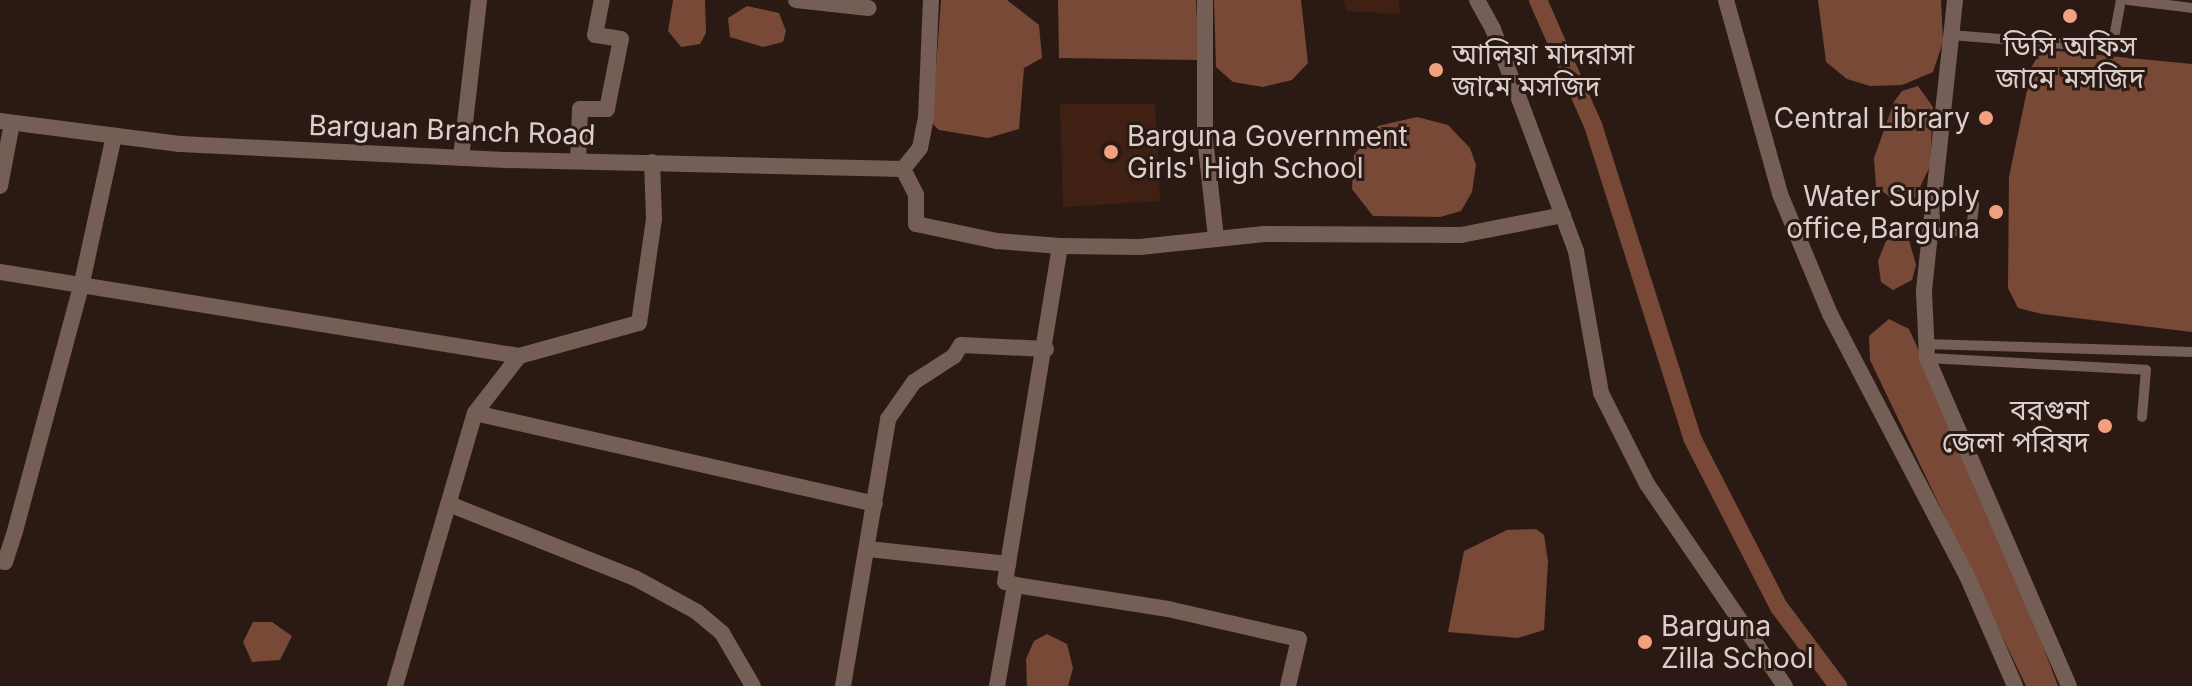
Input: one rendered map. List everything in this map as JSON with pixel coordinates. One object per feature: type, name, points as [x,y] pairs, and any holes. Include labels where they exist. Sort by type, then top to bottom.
[{"type":"street","points":[[461,158],[479,0]]},
{"type":"street","points":[[578,161],[580,109],[607,109],[621,39],[595,35],[602,0]]},
{"type":"street","points":[[796,0],[869,8]]},
{"type":"street","points":[[931,0],[926,118],[920,148],[903,169],[916,195],[916,224],[997,241],[1140,247],[1216,237],[1461,235],[1563,215]]},
{"type":"street","points":[[1205,0],[1205,138],[1216,237]]},
{"type":"street","points":[[1477,0],[1493,29],[1576,251],[1601,393],[1647,484],[1785,686]]},
{"type":"street","points":[[1726,0],[1780,194],[1830,314],[1967,576],[2015,686]]},
{"type":"street","points":[[1955,0],[1931,233],[1926,351],[2069,686]]},
{"type":"street","points":[[0,186],[6,122]]},
{"type":"street","name":"Barguan Branch Road","points":[[6,122],[180,144],[461,158],[903,169]]},
{"type":"street","points":[[0,561],[5,562],[15,531],[81,287],[114,136]]},
{"type":"street","points":[[0,272],[519,356],[639,323],[654,219],[652,162]]},
{"type":"street","points":[[1060,246],[1046,349],[1005,582],[1168,609],[1299,639],[1288,686]]},
{"type":"street","points":[[843,686],[888,419],[914,382],[954,356],[961,345],[1046,349]]},
{"type":"street","points":[[395,686],[475,413],[519,356]]},
{"type":"street","points":[[475,413],[875,504]]},
{"type":"street","points":[[449,504],[635,578],[697,612],[722,633],[753,686]]},
{"type":"street","points":[[868,549],[1008,564]]},
{"type":"street","points":[[997,686],[1015,585]]},
{"type":"lane","points":[[1951,35],[2112,48],[2121,0]]},
{"type":"lane","points":[[2128,0],[2192,8]]},
{"type":"lane","points":[[1931,233],[1971,230],[1974,204]]},
{"type":"lane","points":[[1926,351],[2192,352]]},
{"type":"lane","points":[[1926,351],[2146,370],[2142,417]]},
{"type":"shaded area","points":[[673,0],[705,0],[706,33],[700,44],[681,47],[668,31]]},
{"type":"shaded area","points":[[941,0],[1007,0],[1039,25],[1042,58],[1024,68],[1019,129],[988,138],[939,130],[932,123]]},
{"type":"shaded area","points":[[1058,0],[1196,0],[1199,60],[1059,58]]},
{"type":"shaded area","points":[[1214,0],[1301,0],[1308,63],[1292,80],[1263,87],[1233,82],[1216,67]]},
{"type":"shaded area","points":[[1343,0],[1398,0],[1401,14],[1347,11]]},
{"type":"shaded area","points":[[1818,0],[1941,0],[1943,42],[1933,72],[1902,85],[1870,86],[1847,79],[1826,62]]},
{"type":"shaded area","points":[[747,6],[779,13],[786,31],[783,42],[763,47],[730,37],[728,18]]},
{"type":"shaded area","points":[[2058,51],[2192,64],[2192,332],[2042,314],[2018,308],[2008,288],[2009,177],[2032,66],[2038,56]]},
{"type":"shaded area","points":[[1918,86],[1933,107],[1930,166],[1915,198],[1896,201],[1876,187],[1874,158],[1894,102],[1902,91]]},
{"type":"shaded area","points":[[1060,104],[1155,104],[1160,201],[1063,207]]},
{"type":"shaded area","points":[[1417,117],[1448,125],[1470,148],[1476,165],[1472,192],[1461,211],[1440,217],[1373,216],[1352,189],[1354,155],[1378,126]]},
{"type":"shaded area","points":[[1898,235],[1909,240],[1916,265],[1912,280],[1893,290],[1881,282],[1878,261],[1886,241]]},
{"type":"shaded area","points":[[1889,319],[1909,329],[1996,521],[2058,686],[2026,686],[1870,360],[1869,336]]},
{"type":"shaded area","points":[[1536,529],[1544,535],[1548,561],[1544,630],[1518,638],[1448,632],[1464,551],[1507,530]]},
{"type":"shaded area","points":[[253,622],[272,622],[292,636],[280,660],[252,662],[243,642]]},
{"type":"shaded area","points":[[1047,634],[1067,644],[1073,668],[1068,686],[1027,686],[1026,659],[1034,641]]},
{"type":"waterway","points":[[1538,0],[1593,125],[1692,438],[1779,607],[1838,686]]},
{"type":"place","name":"ডিসি অফিস জামে মসজিদ","points":[[2070,16]]},
{"type":"place","name":"আলিয়া মাদরাসা জামে মসজিদ","points":[[1436,70]]},
{"type":"place","name":"Central Library","points":[[1986,118]]},
{"type":"place","name":"Barguna Government Girls' High School","points":[[1111,152]]},
{"type":"place","name":"Water Supply office,Barguna","points":[[1996,212]]},
{"type":"place","name":"বরগুনা জেলা পরিষদ","points":[[2105,426]]},
{"type":"place","name":"Barguna Zilla School","points":[[1645,642]]}]
